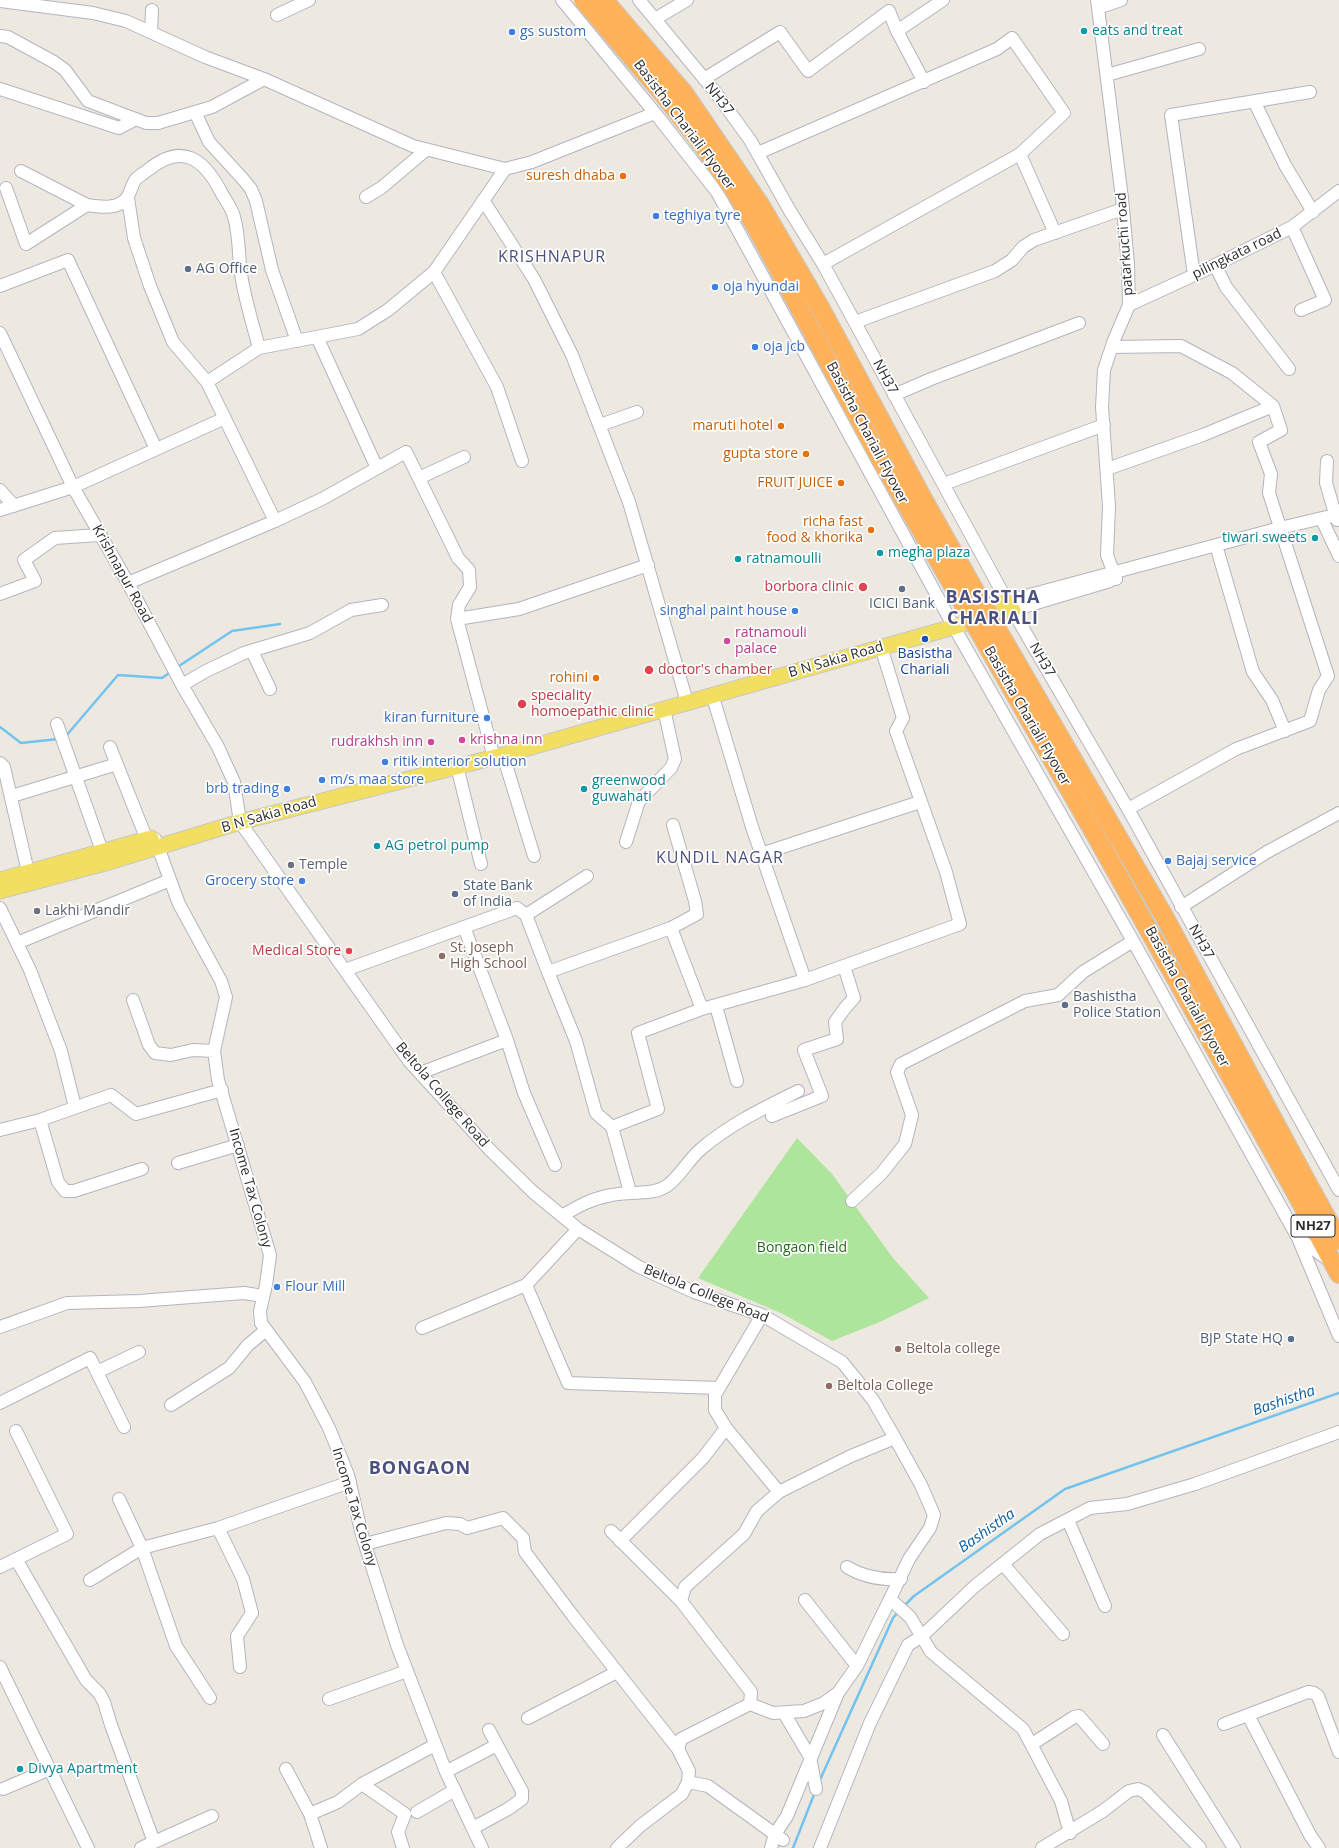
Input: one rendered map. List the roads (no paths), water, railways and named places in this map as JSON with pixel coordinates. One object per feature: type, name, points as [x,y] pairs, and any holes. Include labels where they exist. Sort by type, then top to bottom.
[{"type":"highway","name":"Basistha Chariali Flyover","points":[[583,0],[686,123],[738,197],[890,476],[1100,843],[1300,1185],[1339,1240]]},
{"type":"highway","name":"Basistha Chariali Flyover","points":[[604,0],[684,93],[761,206],[810,289],[967,578],[1164,916],[1300,1185],[1337,1269]]},
{"type":"main road","points":[[952,623],[1010,605]]},
{"type":"main road","name":"B N Sakia Road","points":[[0,880],[102,852],[240,819],[664,709],[881,646],[952,623]]},
{"type":"main road","name":"B N Sakia Road","points":[[240,819],[457,766],[685,695],[952,623]]},
{"type":"main road","name":"B N Sakia Road","points":[[0,891],[153,841]]},
{"type":"street","points":[[277,15],[308,0]]},
{"type":"street","points":[[562,0],[655,113],[717,192],[952,623],[1133,941],[1298,1238],[1339,1336]]},
{"type":"street","name":"NH37","points":[[639,0],[704,79],[758,153],[790,211],[824,264],[894,395],[1010,605],[1128,809],[1339,1190]]},
{"type":"street","points":[[655,20],[687,0]]},
{"type":"street","points":[[897,32],[943,0]]},
{"type":"street","points":[[1098,4],[1121,0]]},
{"type":"street","points":[[0,1],[93,13],[126,21],[205,57],[264,79],[413,146],[505,169],[532,162],[655,113]]},
{"type":"street","name":"patarkuchi road","points":[[1098,4],[1123,208],[1128,264],[1129,305],[1104,370],[1102,407],[1109,506],[1107,555],[1115,575]]},
{"type":"street","points":[[151,32],[152,10]]},
{"type":"street","points":[[704,79],[780,32],[808,71],[889,12],[897,32],[924,82]]},
{"type":"street","points":[[0,36],[8,37],[54,62],[65,70],[88,101],[146,122],[158,123],[212,107],[264,79]]},
{"type":"street","points":[[758,153],[998,49],[1012,38],[1064,113],[1020,154],[824,264]]},
{"type":"street","points":[[1107,75],[1199,49]]},
{"type":"street","points":[[0,89],[119,128],[136,119]]},
{"type":"street","points":[[1194,275],[1171,115],[1310,92]]},
{"type":"street","points":[[1254,101],[1285,165],[1313,212]]},
{"type":"street","points":[[195,112],[209,142],[246,184],[256,201],[272,270],[297,341]]},
{"type":"street","points":[[366,197],[381,188],[426,150]]},
{"type":"street","points":[[1020,154],[1055,233]]},
{"type":"street","points":[[259,348],[247,308],[241,277],[234,215],[212,175],[200,162],[190,157],[173,156],[156,163],[135,180],[128,198],[134,238],[150,286],[173,342],[207,382],[275,522]]},
{"type":"street","points":[[207,382],[259,348],[358,329],[388,310],[434,272],[505,169]]},
{"type":"street","points":[[20,171],[87,205],[100,207],[117,206],[128,198]]},
{"type":"street","points":[[6,188],[26,244],[87,205]]},
{"type":"street","name":"pilingkata road","points":[[1129,305],[1292,227],[1339,191]]},
{"type":"street","points":[[483,200],[534,279],[572,355],[629,502],[685,695]]},
{"type":"street","points":[[855,322],[995,271],[1012,260],[1023,247],[1034,240],[1123,208]]},
{"type":"street","points":[[1292,227],[1325,300],[1301,310]]},
{"type":"street","points":[[0,286],[68,260],[156,449]]},
{"type":"street","points":[[1215,265],[1226,287],[1289,369]]},
{"type":"street","points":[[434,272],[497,386],[522,461]]},
{"type":"street","points":[[894,395],[931,379],[1079,323]]},
{"type":"street","name":"Krishnapur Road","points":[[0,334],[73,487],[99,535],[128,583],[182,685],[221,754],[234,782],[240,819]]},
{"type":"street","points":[[317,337],[377,468]]},
{"type":"street","points":[[1112,347],[1181,346],[1232,373],[1273,406],[1281,430],[1259,442],[1271,474],[1269,493],[1333,678],[1319,690],[1310,721],[1236,749],[1128,809]]},
{"type":"street","points":[[1107,468],[1203,435],[1273,406]]},
{"type":"street","points":[[600,425],[638,412]]},
{"type":"street","points":[[0,510],[73,487],[224,418]]},
{"type":"street","points":[[944,484],[1104,425]]},
{"type":"street","points":[[128,583],[275,522],[406,452],[458,558],[469,570],[470,587],[459,605],[457,619],[498,753],[534,856]]},
{"type":"street","points":[[419,478],[464,457]]},
{"type":"street","points":[[1327,461],[1326,483],[1338,517]]},
{"type":"street","points":[[0,490],[14,506]]},
{"type":"street","points":[[1010,605],[1115,575],[1338,517]]},
{"type":"street","points":[[1115,575],[1218,552],[1281,531],[1324,524],[1338,517]]},
{"type":"street","points":[[1324,524],[1339,556]]},
{"type":"street","points":[[0,594],[35,581],[24,560],[55,538],[99,535]]},
{"type":"street","points":[[1218,552],[1253,672],[1272,700],[1284,731]]},
{"type":"street","points":[[457,619],[519,609],[648,565]]},
{"type":"street","points":[[182,685],[206,671],[252,651],[310,633],[351,610],[382,605]]},
{"type":"street","points":[[612,1127],[658,1109],[638,1033],[702,1010],[805,980],[960,924],[946,872],[896,731],[903,718],[881,646]]},
{"type":"street","points":[[252,651],[270,689]]},
{"type":"street","points":[[715,704],[761,854],[805,980]]},
{"type":"street","points":[[626,842],[639,801],[671,768],[675,759],[664,709]]},
{"type":"street","points":[[57,724],[102,852]]},
{"type":"street","name":"Income Tax Colony","points":[[110,747],[153,841],[179,904],[220,981],[226,997],[214,1051],[218,1080],[270,1255],[260,1311],[262,1323],[305,1382],[329,1428],[350,1482],[365,1544],[407,1671],[433,1740],[482,1848]]},
{"type":"street","points":[[0,763],[4,767],[12,796],[28,872]]},
{"type":"street","points":[[12,796],[117,764]]},
{"type":"street","points":[[457,766],[481,864]]},
{"type":"street","points":[[761,854],[920,802]]},
{"type":"street","points":[[1181,907],[1267,852],[1339,813]]},
{"type":"street","name":"Beltola College Road","points":[[240,819],[409,1061],[490,1150],[533,1192],[578,1230],[640,1267],[694,1292],[762,1315],[842,1362],[873,1400],[896,1438],[921,1485],[934,1515],[930,1528],[909,1559],[894,1601],[857,1666],[838,1693]]},
{"type":"street","points":[[548,972],[671,928],[696,914],[695,901],[673,826]]},
{"type":"street","points":[[526,915],[587,876]]},
{"type":"street","points":[[17,943],[170,880]]},
{"type":"street","points":[[0,908],[17,943],[62,1051],[75,1107]]},
{"type":"street","points":[[345,970],[517,908],[526,915],[576,1041],[596,1113],[612,1127],[630,1192]]},
{"type":"street","points":[[464,927],[524,1093],[555,1165]]},
{"type":"street","points":[[671,928],[702,1010]]},
{"type":"street","points":[[852,1201],[881,1174],[905,1144],[912,1115],[897,1072],[901,1064],[1025,1001],[1058,995],[1083,972],[1133,941]]},
{"type":"street","points":[[772,1116],[822,1096],[804,1050],[837,1039],[835,1022],[854,998],[844,966]]},
{"type":"street","points":[[133,1000],[149,1045],[154,1054],[171,1055],[193,1050],[214,1051]]},
{"type":"street","points":[[716,1006],[737,1081]]},
{"type":"street","points":[[420,1073],[506,1040]]},
{"type":"street","points":[[0,1130],[40,1120],[111,1095],[136,1114],[222,1090]]},
{"type":"street","points":[[562,1216],[582,1204],[611,1195],[630,1192],[655,1191],[668,1184],[700,1149],[727,1130],[749,1115],[798,1091]]},
{"type":"street","points":[[40,1120],[58,1182],[65,1191],[74,1191],[142,1169]]},
{"type":"street","points":[[178,1163],[238,1145]]},
{"type":"street","points":[[422,1328],[526,1285],[578,1230]]},
{"type":"street","points":[[1298,1238],[1337,1269]]},
{"type":"street","points":[[526,1285],[568,1383],[719,1388]]},
{"type":"street","points":[[0,1327],[67,1303],[139,1301],[244,1292],[263,1296]]},
{"type":"street","points":[[762,1315],[715,1395],[715,1410],[726,1428],[780,1492]]},
{"type":"street","points":[[171,1405],[229,1368],[248,1345],[266,1330]]},
{"type":"street","points":[[97,1372],[139,1352]]},
{"type":"street","points":[[0,1403],[90,1358],[124,1426]]},
{"type":"street","points":[[620,1541],[703,1458],[726,1428]]},
{"type":"street","points":[[0,1567],[67,1534],[16,1431]]},
{"type":"street","points":[[820,1848],[870,1723],[908,1645],[922,1636],[975,1586],[1040,1534],[1090,1508],[1127,1504],[1195,1484],[1339,1432]]},
{"type":"street","points":[[681,1601],[685,1587],[744,1534],[756,1511],[780,1492],[851,1456],[896,1438]]},
{"type":"street","points":[[90,1580],[142,1548],[218,1528],[350,1482]]},
{"type":"street","points":[[119,1499],[142,1548],[176,1646],[210,1698]]},
{"type":"street","points":[[365,1544],[446,1523],[460,1524],[468,1528],[503,1518],[523,1538],[525,1552],[678,1749],[689,1771],[688,1782],[682,1794],[620,1846]]},
{"type":"street","points":[[1068,1520],[1105,1606]]},
{"type":"street","points":[[218,1528],[243,1579],[252,1613],[237,1636],[240,1667]]},
{"type":"street","points":[[611,1531],[681,1601],[751,1692],[750,1704]]},
{"type":"street","points":[[16,1559],[86,1680],[96,1688],[102,1697],[154,1842]]},
{"type":"street","points":[[1003,1564],[1063,1634]]},
{"type":"street","points":[[846,1567],[874,1578],[901,1579]]},
{"type":"street","points":[[805,1600],[857,1666]]},
{"type":"street","points":[[894,1601],[910,1617],[931,1652],[1023,1729],[1061,1801],[1070,1832]]},
{"type":"street","points":[[0,1667],[88,1848]]},
{"type":"street","points":[[330,1699],[407,1671]]},
{"type":"street","points":[[528,1718],[617,1672]]},
{"type":"street","points":[[1224,1724],[1308,1692],[1314,1692],[1318,1696],[1339,1752]]},
{"type":"street","points":[[678,1749],[681,1738],[750,1704],[774,1713],[804,1711],[824,1703],[838,1693]]},
{"type":"street","points":[[771,1848],[779,1837],[810,1758],[838,1693]]},
{"type":"street","points":[[784,1713],[810,1758],[816,1789]]},
{"type":"street","points":[[1248,1715],[1310,1835],[1319,1848]]},
{"type":"street","points":[[1032,1744],[1074,1716],[1079,1716],[1103,1744]]},
{"type":"street","points":[[473,1828],[508,1809],[522,1799],[522,1791],[489,1730]]},
{"type":"street","points":[[1163,1735],[1234,1848]]},
{"type":"street","points":[[310,1814],[338,1802],[362,1784],[433,1740]]},
{"type":"street","points":[[453,1768],[497,1745]]},
{"type":"street","points":[[3,1789],[50,1769]]},
{"type":"street","points":[[286,1769],[310,1814],[321,1848]]},
{"type":"street","points":[[688,1782],[708,1786],[779,1837]]},
{"type":"street","points":[[362,1784],[405,1814],[398,1832],[403,1848]]},
{"type":"street","points":[[1042,1848],[1103,1812],[1129,1791],[1138,1789],[1145,1792],[1200,1848]]},
{"type":"street","points":[[417,1812],[455,1790]]},
{"type":"street","points":[[141,1848],[212,1816]]},
{"type":"waterway","points":[[176,668],[232,631],[280,624]]},
{"type":"waterway","points":[[66,736],[118,675],[162,678],[171,672]]},
{"type":"waterway","points":[[0,727],[21,743],[58,739]]},
{"type":"waterway","name":"Bashistha","points":[[904,1606],[914,1596],[1065,1489],[1339,1393]]},
{"type":"waterway","name":"Bashistha","points":[[819,1782],[893,1618],[899,1611]]},
{"type":"waterway","name":"Bashistha","points":[[793,1848],[815,1792]]},
{"type":"place","name":"eats and treat","points":[[1084,31]]},
{"type":"place","name":"gs sustom","points":[[512,32]]},
{"type":"place","name":"suresh dhaba","points":[[623,176]]},
{"type":"place","name":"teghiya tyre","points":[[656,216]]},
{"type":"place","name":"AG Office","points":[[188,269]]},
{"type":"place","name":"oja hyundai","points":[[715,287]]},
{"type":"place","name":"oja jcb","points":[[755,347]]},
{"type":"place","name":"maruti hotel","points":[[781,426]]},
{"type":"place","name":"gupta store","points":[[806,454]]},
{"type":"place","name":"FRUIT JUICE","points":[[841,483]]},
{"type":"place","name":"richa fast food & khorika","points":[[871,530]]},
{"type":"place","name":"tiwari sweets","points":[[1315,538]]},
{"type":"place","name":"megha plaza","points":[[880,553]]},
{"type":"place","name":"ratnamoulli","points":[[738,559]]},
{"type":"place","name":"borbora clinic","points":[[863,587]]},
{"type":"place","name":"ICICI Bank","points":[[902,589]]},
{"type":"place","name":"singhal paint house","points":[[795,611]]},
{"type":"place","name":"Basistha Chariali","points":[[925,639]]},
{"type":"place","name":"ratnamouli palace","points":[[727,641]]},
{"type":"place","name":"doctor's chamber","points":[[649,670]]},
{"type":"place","name":"rohini","points":[[596,678]]},
{"type":"place","name":"speciality homoepathic clinic","points":[[522,704]]},
{"type":"place","name":"kiran furniture","points":[[487,718]]},
{"type":"place","name":"krishna inn","points":[[462,740]]},
{"type":"place","name":"rudrakhsh inn","points":[[431,742]]},
{"type":"place","name":"ritik interior solution","points":[[385,762]]},
{"type":"place","name":"m/s maa store","points":[[322,780]]},
{"type":"place","name":"brb trading","points":[[287,789]]},
{"type":"place","name":"greenwood guwahati","points":[[584,789]]},
{"type":"place","name":"AG petrol pump","points":[[377,846]]},
{"type":"place","name":"Bajaj service","points":[[1168,861]]},
{"type":"place","name":"Temple","points":[[291,865]]},
{"type":"place","name":"Grocery store","points":[[302,881]]},
{"type":"place","name":"State Bank of India","points":[[455,894]]},
{"type":"place","name":"Lakhi Mandir","points":[[37,911]]},
{"type":"place","name":"Medical Store","points":[[349,951]]},
{"type":"place","name":"St. Joseph High School","points":[[442,956]]},
{"type":"place","name":"Bashistha Police Station","points":[[1065,1005]]},
{"type":"place","name":"Flour Mill","points":[[277,1287]]},
{"type":"place","name":"BJP State HQ","points":[[1291,1339]]},
{"type":"place","name":"Beltola college","points":[[898,1349]]},
{"type":"place","name":"Beltola College","points":[[829,1386]]},
{"type":"place","name":"Divya Apartment","points":[[20,1769]]},
{"type":"district","name":"KRISHNAPUR","points":[[552,257]]},
{"type":"district","name":"BASISTHA CHARIALI","points":[[993,608]]},
{"type":"district","name":"KUNDIL NAGAR","points":[[720,858]]},
{"type":"district","name":"BONGAON","points":[[420,1469]]},
{"type":"park label","name":"Bongaon field","points":[[802,1248]]}]
